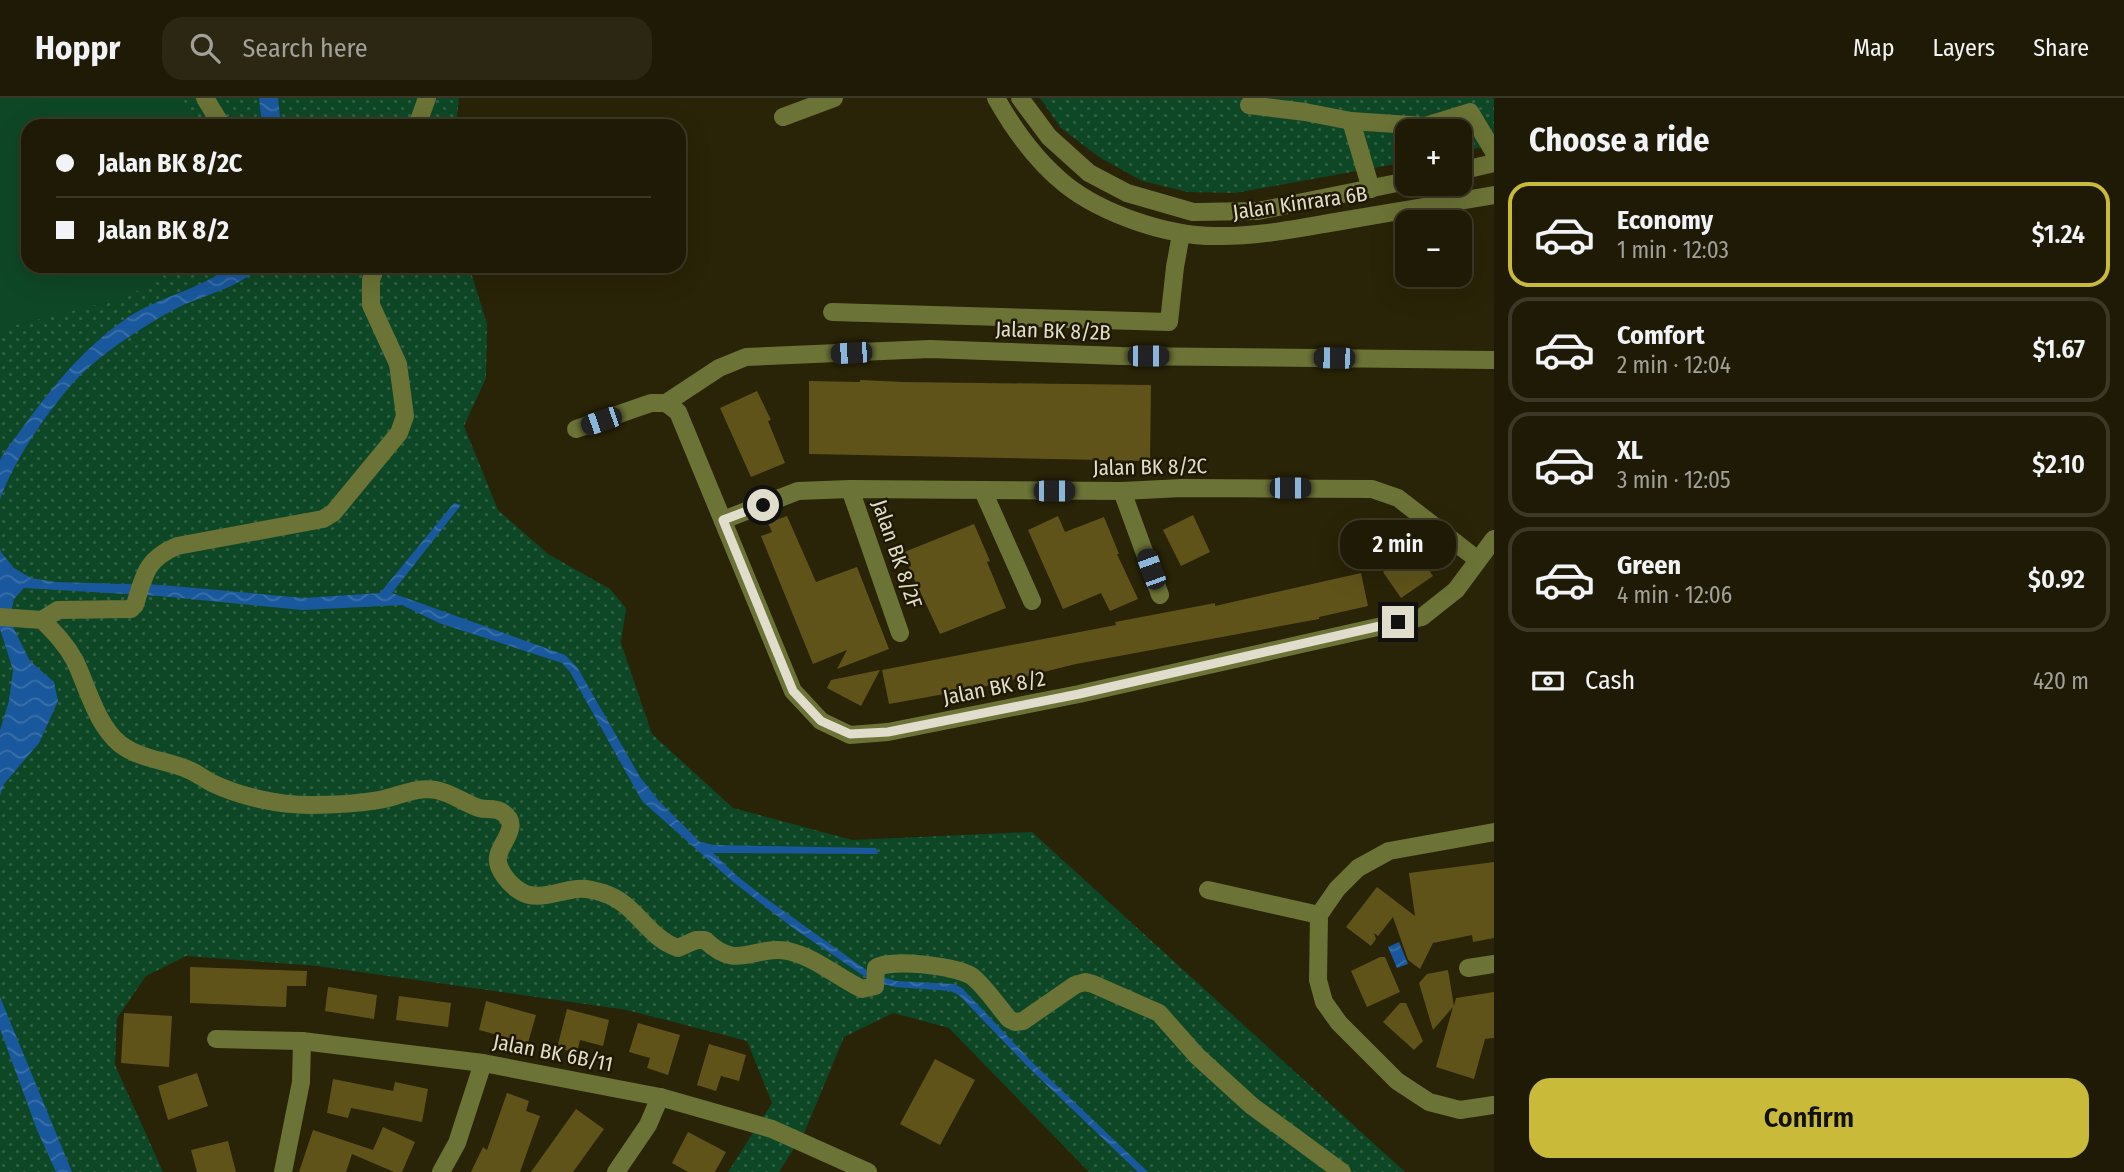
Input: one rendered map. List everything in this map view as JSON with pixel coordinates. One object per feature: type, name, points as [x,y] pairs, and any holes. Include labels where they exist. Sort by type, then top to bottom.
[{"type":"street","points":[[205,98],[218,119]]},
{"type":"street","points":[[420,119],[427,98]]},
{"type":"street","points":[[783,117],[834,98]]},
{"type":"street","name":"Jalan Kinrara 6B","points":[[996,98],[1011,125],[1036,157],[1066,185],[1094,202],[1137,221],[1181,234],[1254,235],[1494,195]]},
{"type":"street","name":"Jalan Kinrara 6B","points":[[1020,98],[1049,137],[1089,173],[1127,193],[1193,212],[1258,211],[1395,184]]},
{"type":"street","points":[[1249,105],[1305,111],[1351,121],[1424,127],[1465,105],[1494,152]]},
{"type":"street","points":[[1351,121],[1371,189]]},
{"type":"street","points":[[1472,168],[1494,163]]},
{"type":"street","points":[[832,312],[1169,322],[1181,234]]},
{"type":"street","points":[[0,617],[37,619],[58,610],[131,609],[155,557],[177,546],[323,519],[333,513],[399,433],[405,416],[398,363],[371,306],[374,273]]},
{"type":"street","name":"Jalan BK 8/2B","points":[[666,403],[719,368],[747,357],[930,349],[1121,356],[1494,360]]},
{"type":"street","points":[[576,429],[651,403],[666,403]]},
{"type":"street","name":"Jalan BK 8/2","points":[[666,403],[678,412],[793,691],[821,721],[850,734],[888,732],[1065,697],[1422,617],[1457,590],[1494,539]]},
{"type":"street","name":"Jalan BK 8/2F","points":[[850,489],[900,634]]},
{"type":"street","name":"Jalan BK 8/2C","points":[[723,520],[798,491],[1372,489],[1398,498],[1478,560]]},
{"type":"street","points":[[984,491],[1032,601]]},
{"type":"street","points":[[1122,491],[1160,595]]},
{"type":"street","points":[[37,619],[65,643],[97,712],[114,739],[137,754],[189,770],[228,789],[284,803],[359,803],[383,800],[424,789],[436,789],[483,810],[502,812],[508,817],[511,827],[497,858],[499,867],[520,891],[531,895],[576,889],[601,892],[626,905],[651,932],[670,946],[678,948],[696,940],[705,940],[716,951],[734,957],[788,951],[809,959],[862,989],[876,977],[883,964],[962,971],[974,978],[1009,1019],[1015,1022],[1023,1021],[1075,985],[1085,982],[1159,1013],[1197,1056],[1252,1106],[1342,1172]]},
{"type":"street","points":[[1494,832],[1389,851],[1358,868],[1337,889],[1318,915],[1318,980],[1324,1002],[1339,1023],[1396,1081],[1429,1102],[1460,1110],[1494,1105]]},
{"type":"street","points":[[1208,890],[1318,915]]},
{"type":"street","points":[[1468,968],[1494,964]]},
{"type":"street","name":"Jalan BK 6B/11","points":[[216,1039],[302,1041],[483,1063],[660,1097],[772,1129],[868,1172]]},
{"type":"street","points":[[283,1172],[301,1082],[302,1041]]},
{"type":"street","points":[[441,1172],[457,1143],[483,1063]]},
{"type":"street","points":[[616,1172],[648,1125],[660,1097]]},
{"type":"green space","points":[[0,98],[459,98],[457,119],[21,119],[21,273],[471,273],[487,324],[486,378],[464,426],[498,510],[548,554],[610,589],[626,608],[621,643],[652,734],[733,808],[852,840],[1032,832],[1405,1172],[1089,1172],[949,1028],[893,1013],[844,1037],[805,1131],[779,1172],[728,1172],[772,1103],[747,1041],[627,1010],[318,966],[186,956],[146,976],[117,1018],[115,1065],[163,1172],[0,1172]]},
{"type":"green space","points":[[0,98],[183,98],[190,119],[21,119],[21,273],[169,273],[124,298],[0,329]]},
{"type":"green space","points":[[1040,98],[1494,98],[1494,145],[1472,150],[1472,119],[1395,119],[1395,164],[1235,193],[1188,192],[1142,181],[1099,157],[1061,128]]},
{"type":"water","points":[[259,98],[278,98],[280,119],[261,119]]},
{"type":"water","points":[[252,273],[232,286],[179,307],[144,327],[89,367],[50,411],[25,448],[0,500],[0,460],[46,396],[77,361],[130,316],[219,274]]},
{"type":"water","points":[[454,503],[461,505],[392,593],[565,655],[577,667],[640,777],[659,801],[700,842],[714,845],[876,848],[878,854],[713,853],[764,897],[872,974],[896,981],[954,984],[962,988],[1033,1063],[1148,1172],[1138,1172],[1028,1067],[959,995],[950,991],[895,987],[870,980],[793,928],[732,881],[642,801],[570,672],[562,663],[439,623],[402,605],[302,610],[160,596],[24,588],[14,599],[14,629],[30,661],[54,682],[58,701],[39,743],[4,784],[0,796],[0,730],[9,701],[13,670],[0,629],[0,548],[14,568],[31,578],[55,582],[162,585],[304,598],[380,593]]},
{"type":"water","points":[[1399,942],[1408,964],[1397,968],[1388,947]]},
{"type":"water","points":[[0,997],[72,1172],[56,1172],[37,1130],[0,1029]]},
{"type":"building","points":[[809,381],[1151,385],[1150,461],[809,454]]},
{"type":"building","points":[[757,391],[771,420],[768,421],[785,463],[751,477],[720,408]]},
{"type":"building","points":[[1193,515],[1210,552],[1181,566],[1163,530]]},
{"type":"building","points":[[787,516],[816,582],[857,567],[889,649],[837,669],[847,650],[813,664],[761,536],[772,532],[768,523]]},
{"type":"building","points":[[1058,516],[1065,532],[1104,517],[1117,554],[1138,599],[1110,611],[1101,593],[1063,609],[1028,530]]},
{"type":"building","points":[[974,524],[1006,608],[940,634],[902,553]]},
{"type":"building","points":[[1416,550],[1433,576],[1401,598],[1383,572]]},
{"type":"building","points":[[1361,573],[1368,606],[1319,619],[1076,664],[978,688],[889,704],[882,670],[1116,625],[1115,622],[1215,603],[1215,606]]},
{"type":"building","points":[[880,670],[861,706],[827,688],[831,680]]},
{"type":"building","points":[[1494,862],[1494,938],[1473,942],[1472,935],[1433,943],[1420,969],[1408,960],[1393,917],[1378,936],[1374,933],[1376,939],[1371,946],[1346,927],[1377,887],[1415,916],[1409,873]]},
{"type":"building","points":[[1385,957],[1400,992],[1367,1007],[1351,971]]},
{"type":"building","points":[[190,967],[307,971],[306,986],[287,986],[286,1007],[190,1003]]},
{"type":"building","points":[[1448,970],[1454,1006],[1456,998],[1494,992],[1494,1038],[1485,1039],[1474,1079],[1436,1067],[1453,1007],[1433,1030],[1419,983],[1427,974]]},
{"type":"building","points":[[328,987],[377,995],[374,1019],[325,1011]]},
{"type":"building","points":[[399,996],[451,1003],[448,1027],[396,1020]]},
{"type":"building","points":[[486,1001],[536,1015],[528,1043],[479,1030]]},
{"type":"building","points":[[1400,1003],[1406,1003],[1423,1041],[1414,1050],[1383,1022]]},
{"type":"building","points":[[567,1009],[609,1020],[603,1046],[580,1040],[577,1053],[557,1048]]},
{"type":"building","points":[[124,1013],[172,1016],[169,1067],[121,1063]]},
{"type":"building","points":[[638,1023],[680,1035],[668,1075],[647,1068],[650,1058],[629,1052]]},
{"type":"building","points":[[709,1044],[746,1055],[739,1081],[721,1076],[716,1091],[697,1085]]},
{"type":"building","points":[[935,1059],[975,1080],[940,1145],[900,1124]]},
{"type":"building","points":[[197,1073],[208,1106],[168,1120],[158,1086]]},
{"type":"building","points":[[333,1079],[393,1091],[395,1082],[428,1089],[422,1122],[351,1108],[348,1118],[327,1113]]},
{"type":"building","points":[[507,1093],[529,1101],[526,1111],[540,1116],[520,1172],[471,1172],[483,1147],[487,1150]]},
{"type":"building","points":[[576,1109],[604,1129],[573,1172],[531,1172]]},
{"type":"building","points":[[383,1127],[415,1142],[402,1172],[394,1172],[352,1154],[346,1172],[299,1172],[313,1130],[373,1150]]},
{"type":"building","points":[[688,1132],[726,1152],[715,1172],[688,1172],[672,1163]]},
{"type":"building","points":[[228,1141],[236,1172],[197,1172],[191,1150]]},
{"type":"route","points":[[763,505],[723,520],[793,691],[821,721],[850,734],[888,732],[1079,694],[1398,622]]}]
